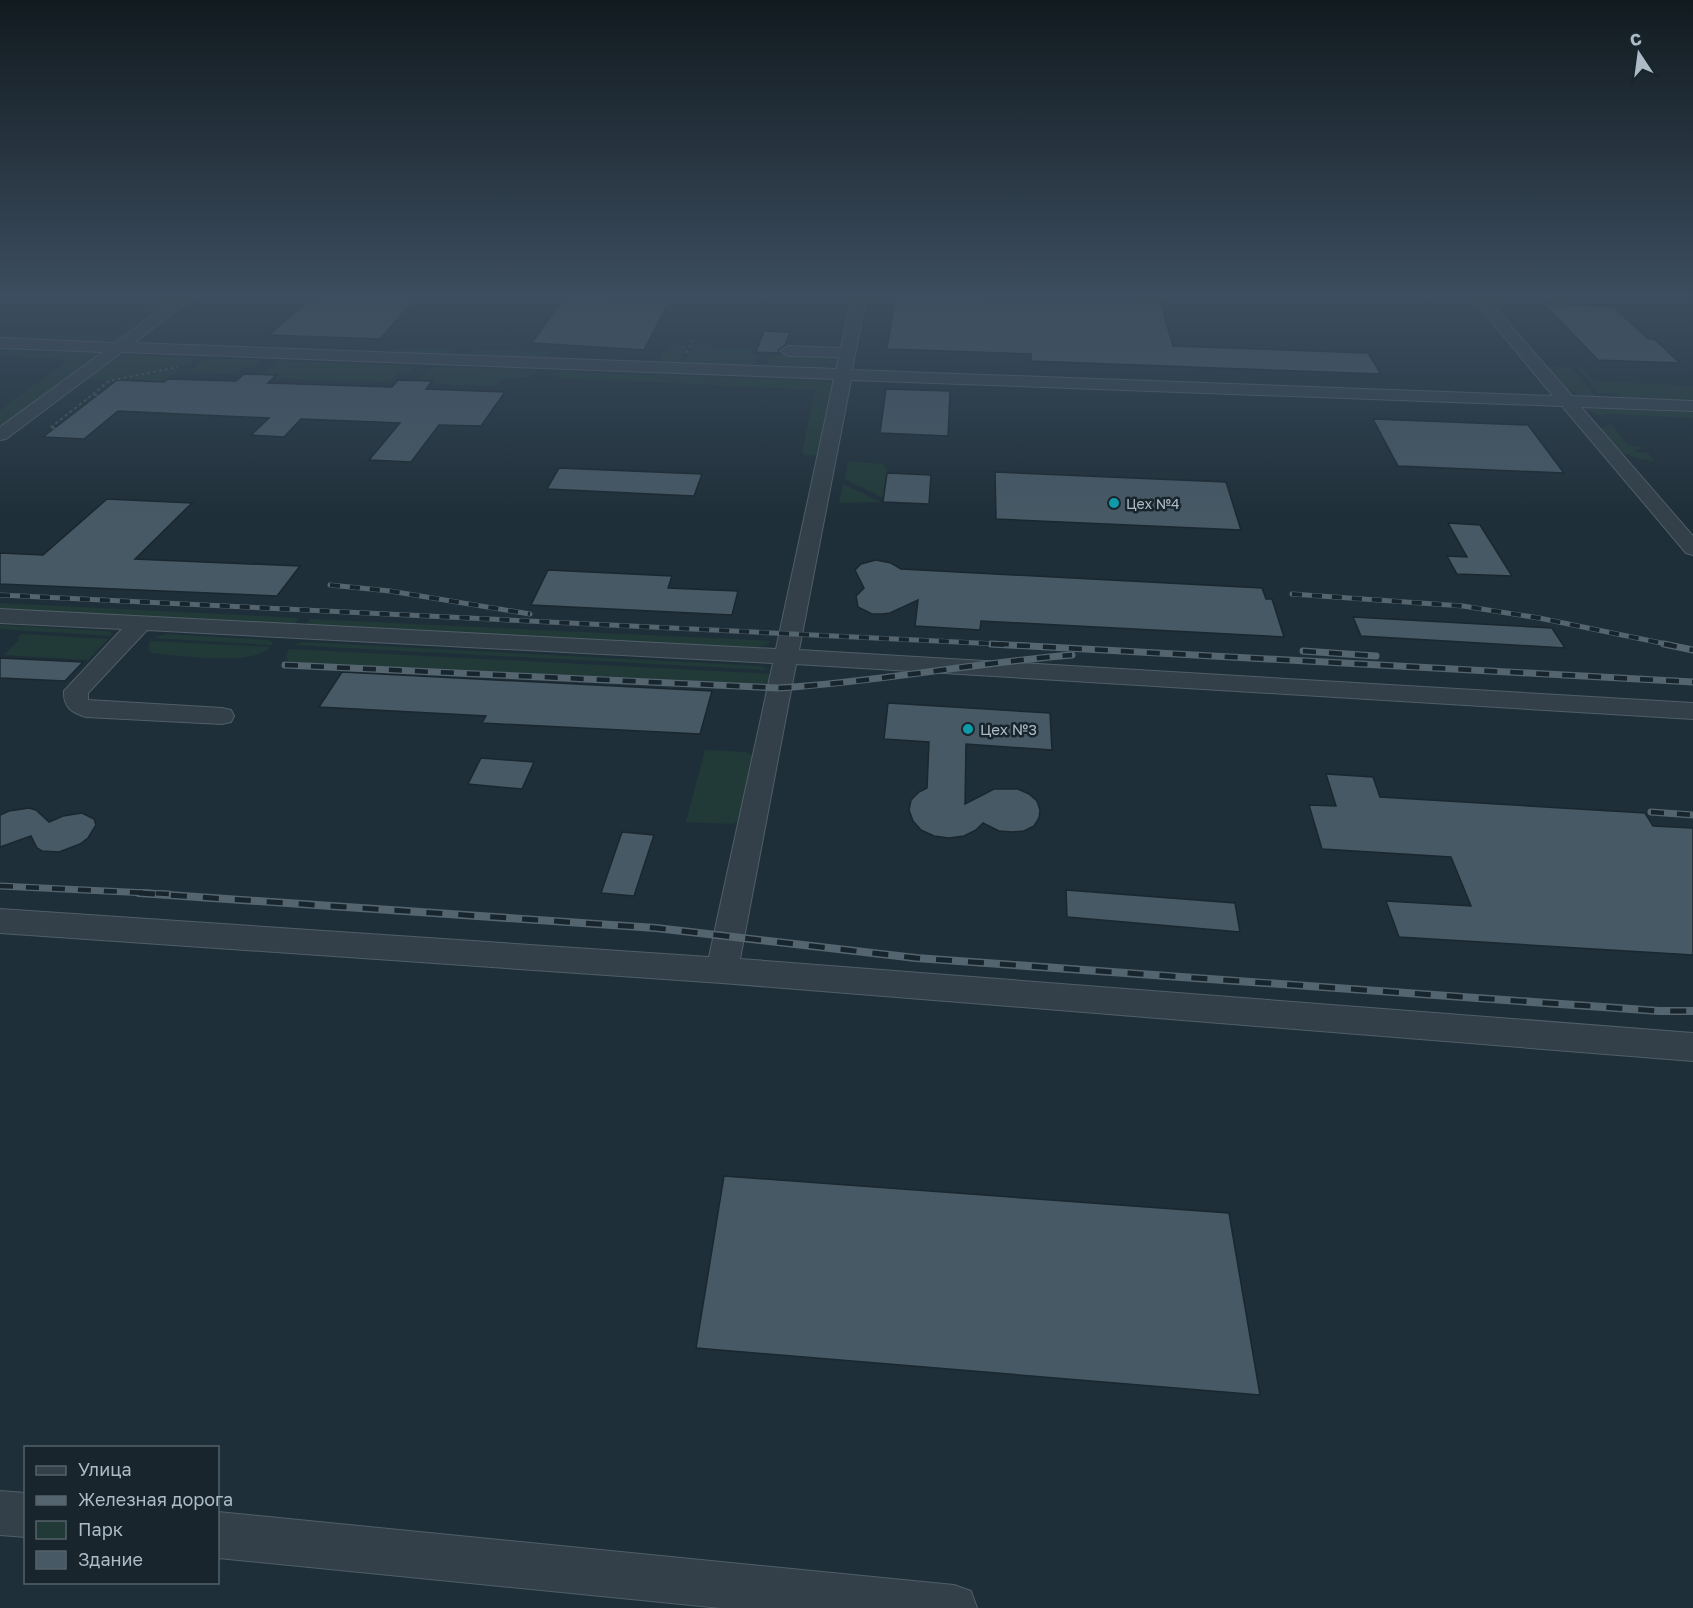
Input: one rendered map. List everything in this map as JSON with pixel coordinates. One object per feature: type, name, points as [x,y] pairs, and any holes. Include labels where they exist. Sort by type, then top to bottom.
[{"type":"street","points":[[0,435],[90,368]]},
{"type":"street","points":[[722,970],[844,368]]},
{"type":"street","points":[[941,368],[1693,406]]},
{"type":"street","points":[[1539,368],[1693,549]]},
{"type":"street","points":[[1583,420],[1605,420]]},
{"type":"street","points":[[0,616],[785,656],[1693,711]]},
{"type":"street","points":[[141,623],[76,691],[75,700],[79,706],[86,709],[222,716]]},
{"type":"street","points":[[0,921],[722,970],[1693,1047]]},
{"type":"street","points":[[0,1513],[24,1515]]},
{"type":"street","points":[[219,1535],[954,1608]]},
{"type":"path","points":[[55,428],[50,428],[109,381],[172,368]]},
{"type":"path","points":[[92,395],[97,395]]},
{"type":"green space","points":[[58,368],[85,368],[0,430],[0,410]]},
{"type":"green space","points":[[97,368],[170,368],[112,380],[83,379]]},
{"type":"green space","points":[[179,368],[183,368],[163,381],[121,379]]},
{"type":"green space","points":[[193,368],[243,368],[235,374],[188,372]]},
{"type":"green space","points":[[270,368],[414,368],[410,373],[399,372],[390,382],[275,378],[278,374],[264,374]]},
{"type":"green space","points":[[430,368],[538,370],[528,377],[501,379],[496,386],[432,384],[435,381],[419,380]]},
{"type":"green space","points":[[1549,368],[1572,368],[1597,398],[1573,392]]},
{"type":"green space","points":[[1578,368],[1583,368],[1594,381],[1693,386],[1693,402],[1621,399],[1617,393],[1598,393]]},
{"type":"green space","points":[[553,371],[828,381],[835,386],[820,456],[804,455],[802,451],[815,390],[561,378],[553,376]]},
{"type":"green space","points":[[1588,408],[1693,412],[1693,418],[1603,414],[1605,417],[1587,411]]},
{"type":"green space","points":[[1611,424],[1628,445],[1639,446],[1642,449],[1635,449],[1636,452],[1648,453],[1655,462],[1628,455],[1617,448],[1600,428]]},
{"type":"green space","points":[[848,461],[883,464],[887,469],[883,498],[845,479]]},
{"type":"green space","points":[[843,484],[879,501],[880,502],[839,503]]},
{"type":"green space","points":[[0,603],[299,618],[292,628],[0,613]]},
{"type":"green space","points":[[310,619],[772,641],[758,648],[303,629]]},
{"type":"green space","points":[[0,625],[109,631],[112,634],[111,636],[0,629]]},
{"type":"green space","points":[[22,634],[108,639],[88,660],[4,655]]},
{"type":"green space","points":[[166,634],[268,640],[272,642],[272,645],[154,638]]},
{"type":"green space","points":[[150,641],[270,647],[248,657],[215,658],[152,653],[148,650]]},
{"type":"green space","points":[[303,642],[761,666],[768,670],[292,645]]},
{"type":"green space","points":[[289,649],[772,674],[770,684],[289,662],[286,656]]},
{"type":"green space","points":[[705,750],[746,752],[752,755],[755,761],[740,820],[733,824],[686,822]]},
{"type":"building","points":[[1221,368],[1377,368],[1381,374]]},
{"type":"building","points":[[244,374],[276,375],[268,383],[392,387],[398,380],[432,381],[426,389],[505,392],[481,426],[439,425],[411,462],[369,460],[400,423],[301,419],[284,437],[251,435],[269,418],[118,411],[84,439],[43,437],[117,380],[236,381]]},
{"type":"building","points":[[886,389],[950,391],[948,436],[880,433]]},
{"type":"building","points":[[1373,419],[1528,425],[1564,473],[1398,466]]},
{"type":"building","points":[[559,468],[702,474],[694,496],[547,489]]},
{"type":"building","name":"Цех №4","points":[[995,472],[1226,482],[1241,530],[996,519]]},
{"type":"building","points":[[887,473],[931,475],[929,504],[883,502]]},
{"type":"building","points":[[107,499],[192,503],[135,559],[300,566],[277,596],[0,584],[0,553],[43,555]]},
{"type":"building","points":[[1448,523],[1480,525],[1512,576],[1457,574],[1447,556],[1467,557]]},
{"type":"building","points":[[876,560],[891,563],[901,569],[1262,588],[1266,599],[1272,599],[1284,637],[981,621],[980,630],[915,626],[918,600],[890,613],[882,614],[872,614],[858,607],[856,596],[864,588],[855,570],[861,564]]},
{"type":"building","points":[[548,570],[672,576],[668,588],[738,591],[732,615],[531,605]]},
{"type":"building","points":[[1353,617],[1552,628],[1565,648],[1361,636]]},
{"type":"building","points":[[0,658],[83,662],[65,681],[0,678]]},
{"type":"building","points":[[342,672],[712,691],[700,734],[482,723],[486,716],[319,707]]},
{"type":"building","points":[[888,703],[1050,713],[1052,750],[966,744],[965,804],[994,789],[1018,789],[1037,801],[1040,810],[1039,818],[1034,826],[1024,831],[1012,832],[999,831],[983,823],[976,830],[964,836],[949,838],[934,836],[921,830],[913,821],[909,810],[911,800],[927,788],[929,742],[884,739]]},
{"type":"building","points":[[481,758],[534,762],[522,789],[468,784]]},
{"type":"building","points":[[1326,774],[1373,777],[1380,797],[1645,813],[1653,826],[1693,828],[1693,955],[1399,937],[1386,901],[1471,906],[1451,857],[1322,849],[1309,805],[1336,806]]},
{"type":"building","points":[[29,808],[36,810],[49,822],[63,816],[82,813],[94,819],[96,825],[88,838],[80,844],[59,852],[42,851],[37,848],[31,836],[0,847],[0,815]]},
{"type":"building","points":[[622,832],[654,835],[634,896],[601,893]]},
{"type":"building","points":[[1066,890],[1235,903],[1240,932],[1067,917]]},
{"type":"building","points":[[724,1176],[1229,1213],[1260,1395],[696,1348]]},
{"type":"railway","points":[[330,585],[390,591],[530,614]]},
{"type":"railway","points":[[1292,594],[1463,606],[1539,618],[1671,645]]},
{"type":"railway","points":[[0,595],[1018,645]]},
{"type":"railway","points":[[991,644],[1693,682]]},
{"type":"railway","points":[[1664,644],[1693,650]]},
{"type":"railway","points":[[1303,651],[1376,656]]},
{"type":"railway","points":[[285,665],[779,688],[1072,655]]},
{"type":"railway","points":[[1651,812],[1693,815]]},
{"type":"railway","points":[[0,886],[169,894]]},
{"type":"railway","points":[[139,893],[656,928],[916,958],[1659,1011],[1693,1011]]},
{"type":"place","name":"Цех №4","points":[[1114,503]]},
{"type":"place","name":"Цех №3","points":[[968,729]]}]
